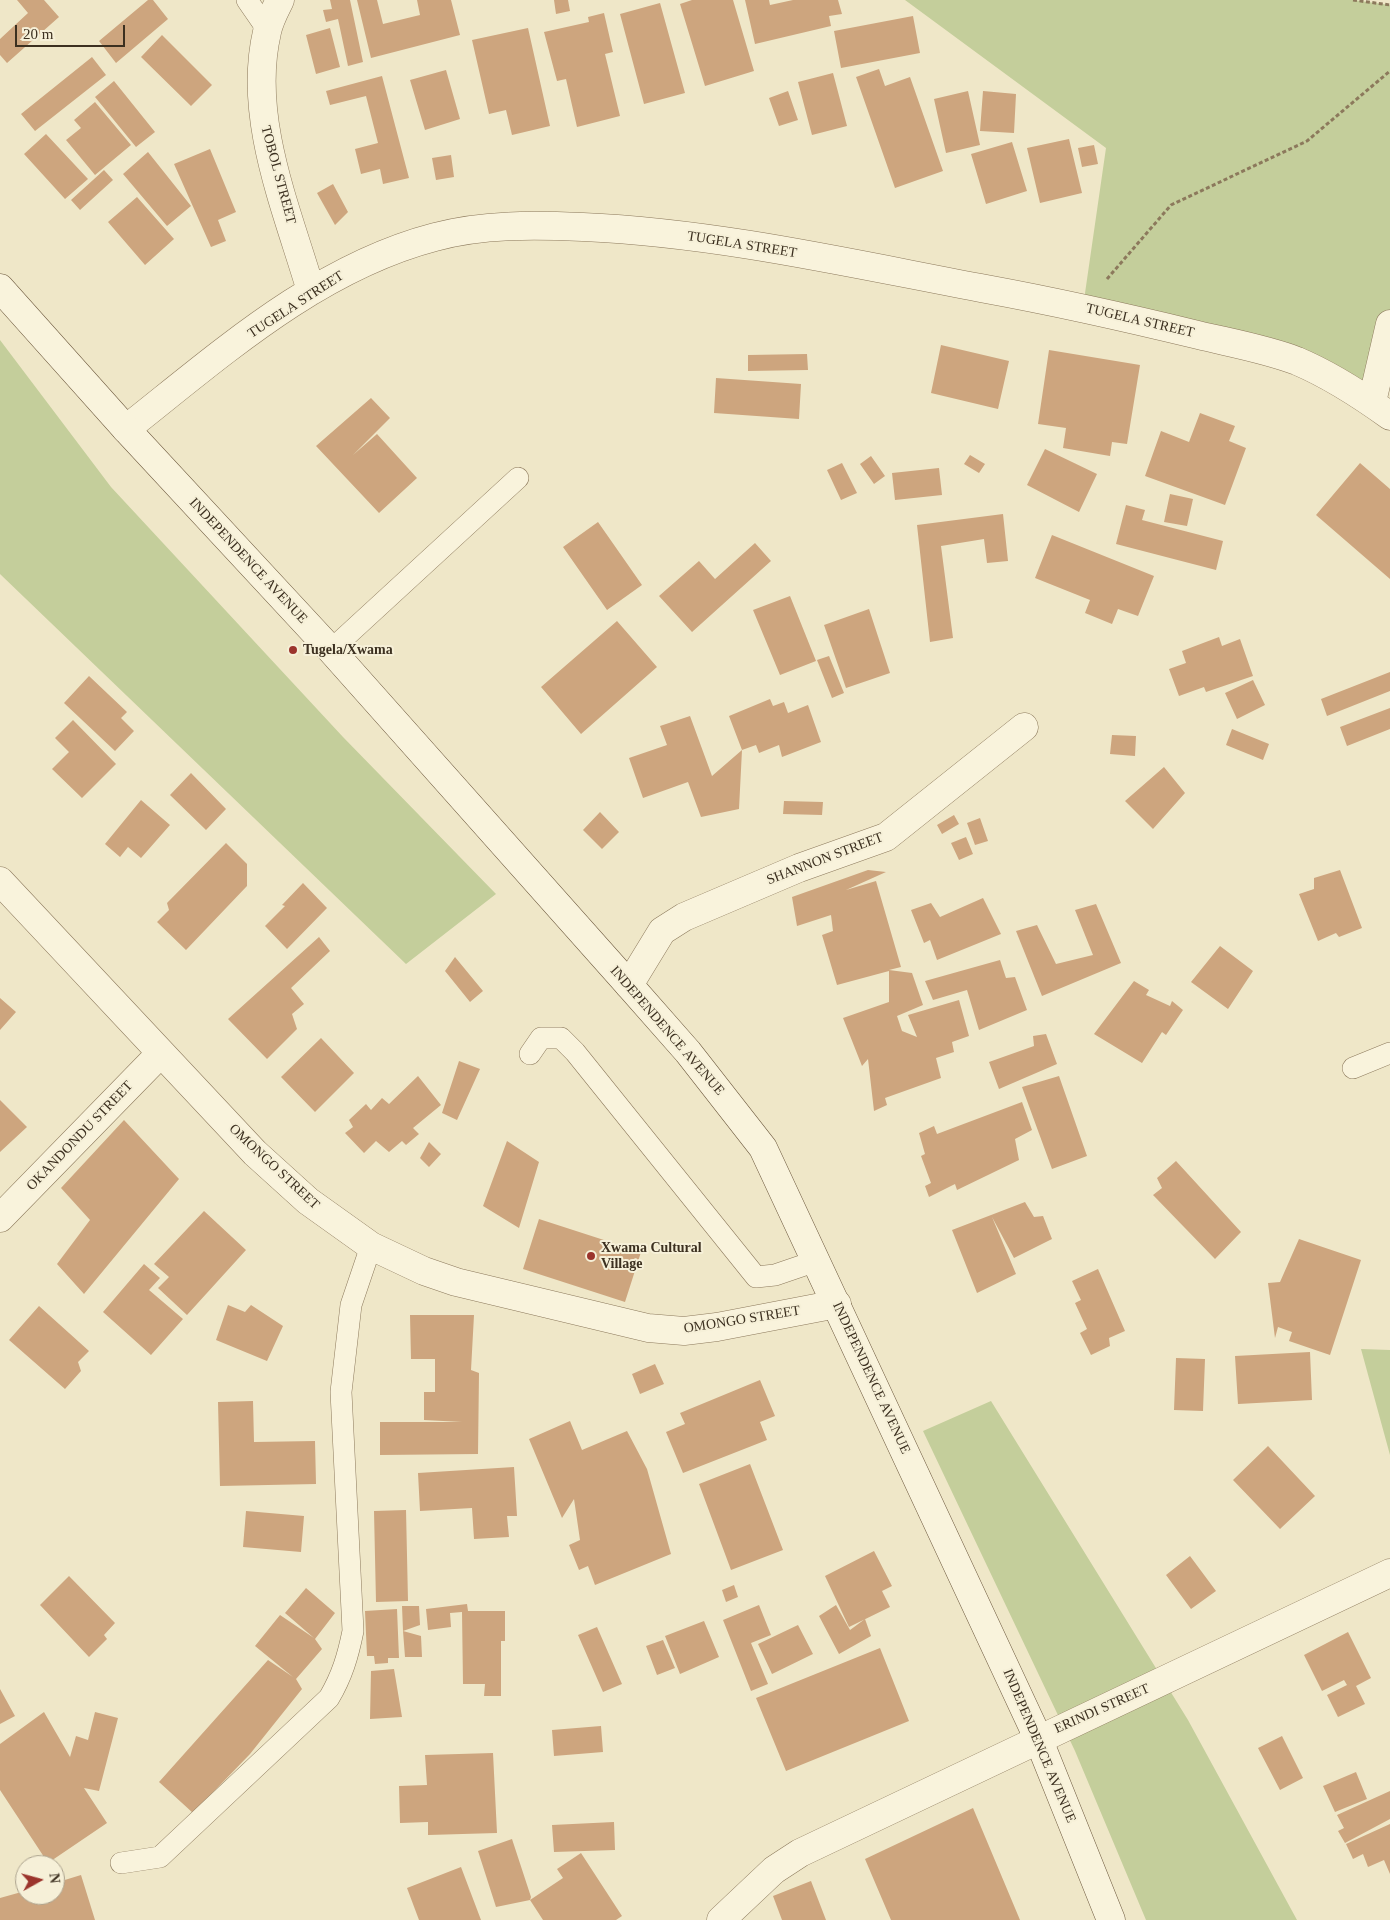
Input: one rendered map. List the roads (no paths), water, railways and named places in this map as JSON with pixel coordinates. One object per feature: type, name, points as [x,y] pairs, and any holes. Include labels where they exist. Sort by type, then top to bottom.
[{"type":"street","name":"TOBOL STREET","points":[[280,0],[267,29],[261,64],[264,133],[311,291]]},
{"type":"street","name":"TUGELA STREET","points":[[126,430],[230,348],[311,291],[366,262],[435,237],[489,228],[540,225],[638,229],[735,243],[1083,307],[1295,360],[1334,378],[1381,409]]},
{"type":"street","name":"INDEPENDENCE AVENUE","points":[[0,288],[126,430],[331,650],[629,985],[688,1052],[763,1148],[1038,1738],[1111,1920]]},
{"type":"street","points":[[1381,409],[1390,324]]},
{"type":"street","name":"SHANNON STREET","points":[[629,985],[662,931],[701,908],[799,868],[886,837],[1024,727]]},
{"type":"street","name":"OMONGO STREET","points":[[0,881],[255,1154],[308,1201],[371,1246],[424,1271],[456,1282],[648,1328],[684,1331],[709,1328],[837,1304]]},
{"type":"street","name":"OKANDONDU STREET","points":[[0,1218],[160,1054]]},
{"type":"street","name":"ERINDI STREET","points":[[721,1920],[774,1870],[800,1853],[1038,1738],[1175,1676],[1390,1573]]},
{"type":"lane","points":[[247,0],[267,29]]},
{"type":"lane","points":[[331,650],[518,478]]},
{"type":"lane","points":[[530,1054],[541,1038],[561,1038],[575,1052],[756,1277],[775,1275],[816,1261]]},
{"type":"lane","points":[[1353,1068],[1390,1053]]},
{"type":"lane","points":[[121,1863],[160,1857],[329,1698],[348,1659],[353,1631],[341,1392],[352,1305],[371,1246]]},
{"type":"place","name":"Tugela/Xwama","points":[[293,650]]},
{"type":"place","name":"Xwama Cultural Village","points":[[591,1256]]}]
